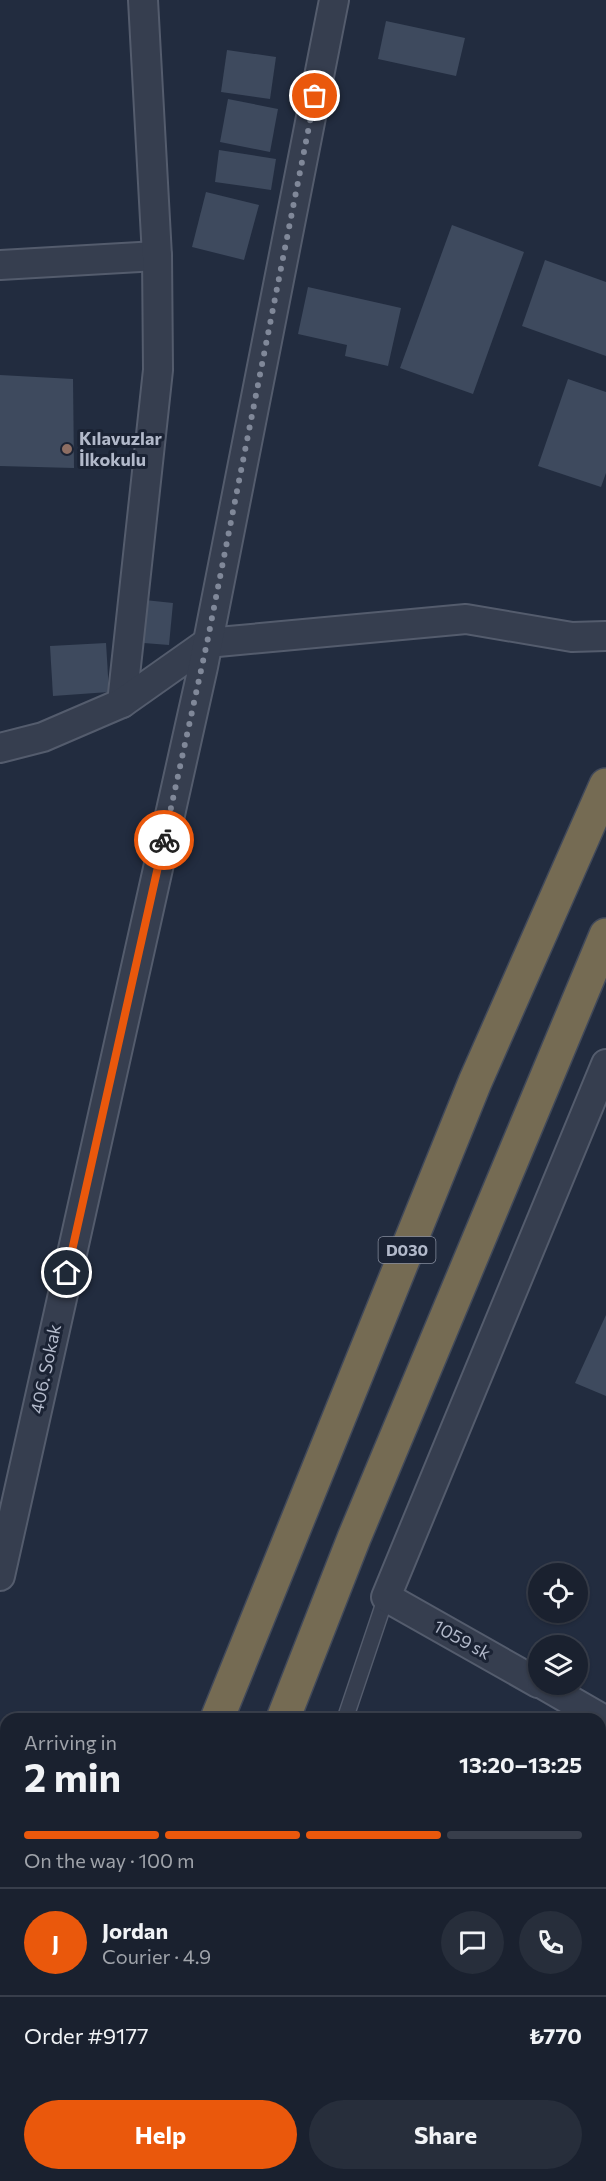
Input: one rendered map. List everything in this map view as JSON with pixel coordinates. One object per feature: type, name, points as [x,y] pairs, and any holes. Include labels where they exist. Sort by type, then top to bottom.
[{"type":"highway","name":"D030","points":[[219,1713],[475,1083],[606,785]]},
{"type":"highway","points":[[285,1713],[354,1538],[606,935]]},
{"type":"street","points":[[122,703],[158,370],[157,256],[144,0]]},
{"type":"street","name":"406. Sokak","points":[[0,1571],[207,643],[334,0]]},
{"type":"street","points":[[0,265],[157,256]]},
{"type":"street","points":[[0,748],[43,737],[122,703],[207,643],[466,619],[572,637],[606,636]]},
{"type":"street","points":[[386,1597],[606,1064]]},
{"type":"street","name":"1059 sk","points":[[386,1597],[528,1677]]},
{"type":"street","name":"1059 sk","points":[[560,1695],[592,1713]]},
{"type":"lane","points":[[347,1713],[386,1597]]},
{"type":"building","points":[[386,21],[465,38],[456,76],[378,59]]},
{"type":"building","points":[[227,50],[276,57],[270,99],[221,92]]},
{"type":"building","points":[[228,99],[278,109],[270,152],[220,142]]},
{"type":"building","points":[[219,150],[276,159],[271,190],[215,182]]},
{"type":"building","points":[[206,192],[259,205],[244,260],[192,247]]},
{"type":"building","points":[[452,225],[524,252],[473,394],[400,368]]},
{"type":"building","points":[[545,260],[606,282],[606,356],[522,326]]},
{"type":"building","points":[[308,287],[401,308],[388,366],[345,356],[347,345],[298,334]]},
{"type":"building","points":[[0,375],[73,379],[74,468],[0,466]]},
{"type":"building","points":[[568,379],[606,392],[606,473],[601,487],[538,466]]},
{"type":"building","points":[[135,599],[173,603],[169,645],[131,642]]},
{"type":"building","points":[[106,643],[109,692],[53,696],[50,646]]},
{"type":"building","points":[[606,1315],[606,1396],[575,1383]]},
{"type":"way so far","points":[[164,840],[207,643],[315,96]]},
{"type":"place","name":"Kılavuzlar İlkokulu","points":[[67,449]]},
{"type":"route","points":[[67,1273],[164,840]]}]
